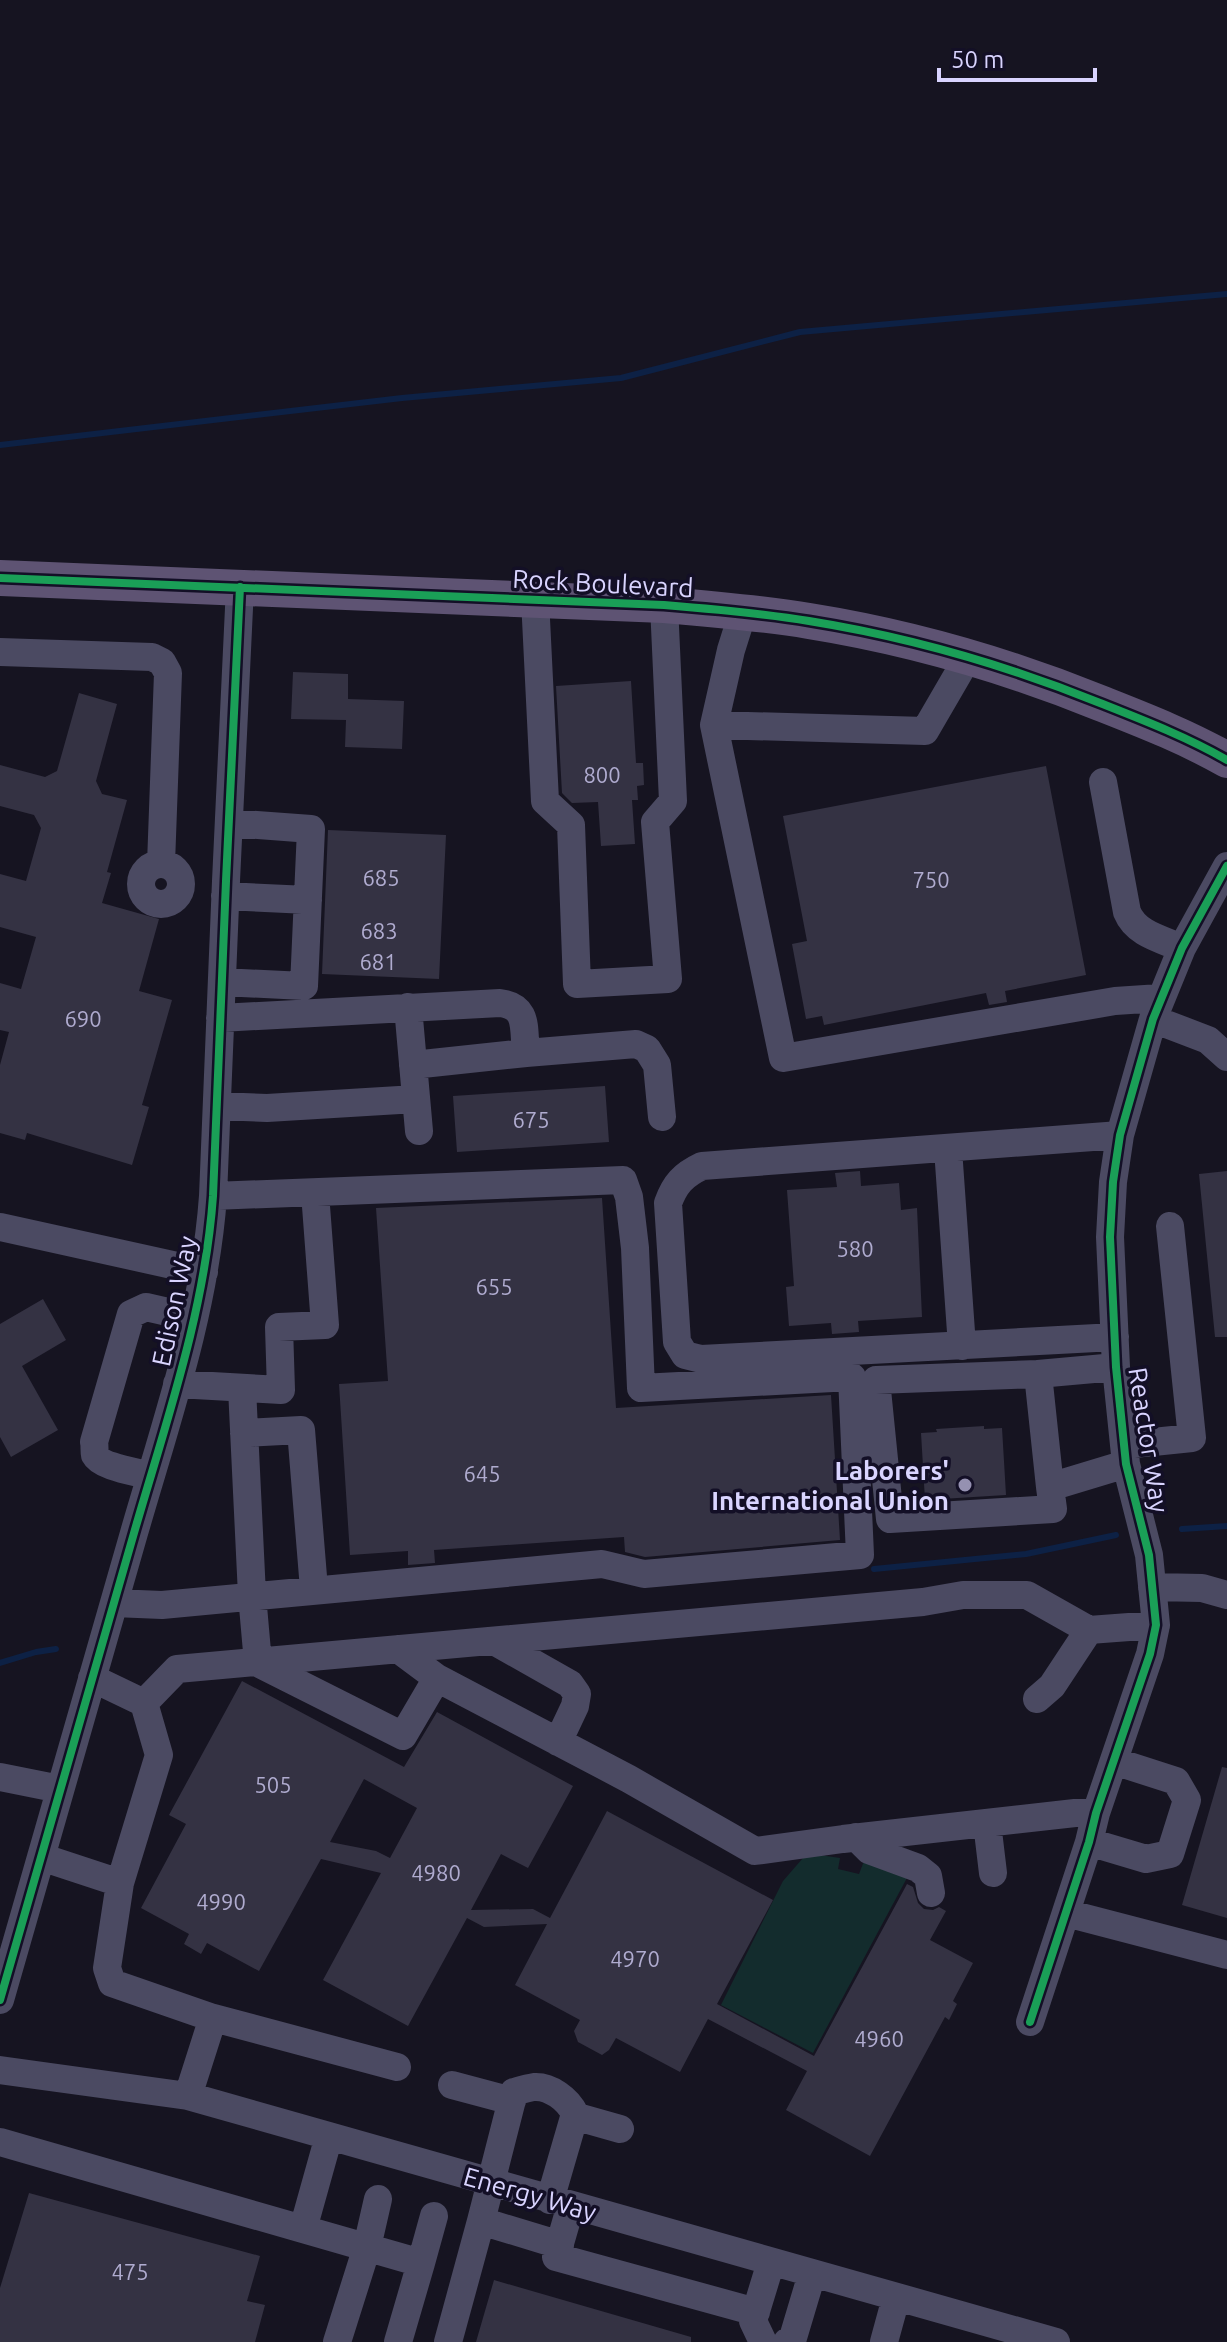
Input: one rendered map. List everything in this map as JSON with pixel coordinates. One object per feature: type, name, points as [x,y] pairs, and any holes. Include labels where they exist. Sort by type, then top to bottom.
[{"type":"main road","name":"Rock Boulevard","points":[[0,578],[535,599],[743,612],[873,633],[1012,670],[1167,730],[1227,760]]},
{"type":"street","name":"Edison Way","points":[[0,2000],[8,1939],[41,1857],[177,1384],[211,1234],[240,587]]},
{"type":"street","points":[[535,599],[545,801],[571,825],[577,984],[668,979],[655,822],[673,801],[664,605]]},
{"type":"street","points":[[743,612],[714,725],[783,1058],[1115,1001],[1156,1009],[1208,1040],[1227,1057]]},
{"type":"street","points":[[0,652],[152,657],[162,662],[168,673],[170,871],[225,889],[308,900]]},
{"type":"street","points":[[714,725],[925,731],[968,657]]},
{"type":"street","points":[[1103,782],[1131,922],[1139,930],[1182,948]]},
{"type":"street","points":[[222,982],[304,986],[308,900],[311,829],[229,823]]},
{"type":"street","name":"Reactor Way","points":[[1030,2022],[1150,1654],[1156,1625],[1149,1555],[1125,1454],[1116,1367],[1110,1237],[1120,1135],[1156,1009],[1182,948],[1227,866]]},
{"type":"street","points":[[220,1018],[511,1004],[522,1014],[526,1053]]},
{"type":"street","points":[[408,1007],[419,1131]]},
{"type":"street","points":[[413,1065],[636,1044],[647,1049],[657,1065],[662,1117]]},
{"type":"street","points":[[217,1106],[267,1108],[416,1099]]},
{"type":"street","points":[[1115,1337],[701,1359],[685,1355],[677,1342],[668,1203],[675,1186],[686,1174],[702,1166],[1120,1135]]},
{"type":"street","points":[[948,1149],[962,1346]]},
{"type":"street","points":[[114,1603],[162,1605],[602,1564],[644,1574],[860,1555],[852,1377],[641,1388],[635,1248],[629,1197],[623,1180],[213,1196]]},
{"type":"street","points":[[177,1384],[281,1390],[279,1327],[325,1325],[315,1193]]},
{"type":"street","points":[[1050,1487],[1125,1454],[1192,1438],[1170,1226]]},
{"type":"street","points":[[0,1227],[204,1272]]},
{"type":"street","points":[[150,1476],[100,1460],[95,1455],[94,1442],[131,1314],[146,1307],[194,1318]]},
{"type":"street","points":[[1038,1374],[1053,1509],[890,1519],[876,1380],[1038,1374],[1116,1367]]},
{"type":"street","points":[[242,1388],[258,1663]]},
{"type":"street","points":[[244,1433],[301,1430],[314,1589]]},
{"type":"street","points":[[1152,1587],[1202,1588],[1227,1595]]},
{"type":"street","points":[[144,1703],[177,1669],[923,1602],[963,1595],[1027,1595],[1089,1630],[1156,1625]]},
{"type":"street","points":[[1037,1699],[1052,1686],[1089,1630]]},
{"type":"street","points":[[494,1641],[570,1684],[577,1694],[575,1706],[558,1742]]},
{"type":"street","points":[[398,1649],[437,1678],[755,1851],[856,1837],[1096,1813]]},
{"type":"street","points":[[258,1663],[403,1736],[437,1678]]},
{"type":"street","points":[[92,1678],[144,1703],[159,1755],[120,1883],[107,1968],[112,1983],[210,2017],[397,2067]]},
{"type":"street","points":[[1089,1842],[1146,1859],[1170,1854],[1187,1800],[1176,1781],[1114,1761]]},
{"type":"street","points":[[0,1777],[60,1789]]},
{"type":"street","points":[[987,1823],[993,1873]]},
{"type":"street","points":[[856,1837],[869,1850],[918,1868],[928,1876],[931,1893]]},
{"type":"street","points":[[41,1857],[120,1883]]},
{"type":"street","points":[[1066,1913],[1227,1955]]},
{"type":"street","points":[[188,2096],[210,2027],[210,2017]]},
{"type":"street","name":"Energy Way","points":[[0,2070],[188,2096],[1043,2340]]},
{"type":"street","points":[[452,2085],[512,2101]]},
{"type":"street","points":[[448,2342],[514,2092],[537,2086],[559,2095],[571,2105],[574,2116],[560,2203],[560,2245],[556,2257],[756,2312]]},
{"type":"street","points":[[574,2116],[620,2129]]},
{"type":"street","points":[[303,2229],[329,2136]]},
{"type":"street","points":[[0,2142],[421,2263]]},
{"type":"street","points":[[337,2342],[367,2247],[378,2199]]},
{"type":"street","points":[[398,2342],[434,2216]]},
{"type":"street","points":[[481,2221],[560,2245]]},
{"type":"street","points":[[763,2342],[753,2321],[771,2262]]},
{"type":"street","points":[[792,2342],[812,2274]]},
{"type":"street","points":[[884,2342],[896,2298]]},
{"type":"green space","points":[[813,1854],[840,1858],[838,1869],[859,1874],[864,1861],[908,1876],[813,2053],[721,2005],[783,1881],[803,1858]]},
{"type":"building","points":[[293,672],[348,674],[348,699],[404,701],[402,749],[345,747],[346,720],[291,719]]},
{"type":"building","points":[[631,681],[636,763],[643,763],[644,785],[637,786],[638,800],[632,800],[635,844],[601,846],[598,802],[572,803],[562,793],[556,686]]},
{"type":"building","points":[[79,693],[117,704],[96,781],[102,794],[127,800],[107,872],[111,873],[102,903],[159,919],[139,991],[172,1000],[142,1105],[149,1107],[132,1165],[27,1133],[25,1140],[0,1133],[0,1065],[9,1032],[0,1030],[0,983],[21,989],[36,937],[0,927],[0,874],[26,881],[41,828],[34,815],[0,806],[0,765],[45,777],[57,771]]},
{"type":"building","points":[[1046,766],[1086,975],[1005,991],[1007,1002],[989,1005],[986,993],[824,1025],[822,1016],[806,1019],[792,944],[807,941],[783,816]]},
{"type":"building","points":[[328,830],[446,835],[439,979],[322,974]]},
{"type":"building","points":[[605,1086],[609,1142],[457,1152],[453,1096]]},
{"type":"building","points":[[860,1171],[861,1186],[899,1183],[901,1210],[917,1208],[922,1317],[858,1321],[859,1332],[832,1334],[831,1323],[789,1326],[786,1287],[794,1286],[787,1190],[837,1187],[835,1173]]},
{"type":"building","points":[[1227,1171],[1227,1337],[1215,1337],[1199,1174]]},
{"type":"building","points":[[602,1198],[616,1408],[831,1395],[840,1540],[645,1557],[625,1552],[624,1537],[434,1550],[435,1563],[408,1565],[408,1551],[350,1555],[339,1384],[388,1381],[376,1208]]},
{"type":"building","points":[[43,1299],[66,1340],[22,1366],[58,1430],[11,1457],[0,1437],[0,1324]]},
{"type":"building","name":"Laborers' International Union","points":[[984,1426],[984,1429],[1002,1428],[1006,1495],[925,1500],[921,1433]]},
{"type":"building","points":[[242,1681],[404,1767],[437,1712],[573,1786],[528,1868],[501,1854],[471,1910],[533,1909],[550,1918],[607,1811],[773,1900],[717,2004],[814,2056],[907,1884],[913,1887],[918,1903],[924,1909],[939,1907],[946,1911],[930,1940],[973,1963],[953,2001],[957,2004],[949,2020],[945,2017],[870,2156],[786,2110],[807,2071],[708,2019],[680,2072],[616,2038],[602,2055],[578,2042],[574,2031],[580,2020],[515,1985],[547,1924],[484,1927],[467,1918],[408,2026],[323,1980],[381,1873],[321,1859],[259,1971],[207,1943],[201,1954],[184,1944],[189,1934],[141,1908],[186,1824],[169,1815]],"holes":[[[364,1779],[417,1808],[390,1858],[376,1851],[330,1842]]]},
{"type":"building","points":[[1222,1767],[1227,1768],[1227,1918],[1182,1905]]},
{"type":"building","points":[[29,2193],[260,2256],[247,2301],[265,2305],[255,2342],[0,2342],[0,2288]]},
{"type":"building","points":[[494,2280],[691,2337],[691,2342],[476,2342]]},
{"type":"waterway","points":[[0,445],[402,398],[621,378],[800,332],[1227,294]]},
{"type":"waterway","points":[[1182,1529],[1227,1526]]},
{"type":"waterway","points":[[874,1569],[1026,1554],[1116,1535]]},
{"type":"waterway","points":[[0,1663],[56,1649]]},
{"type":"cycle path","points":[[0,578],[664,605],[791,618],[883,635],[993,665],[1132,716],[1181,736],[1227,760]]},
{"type":"cycle path","points":[[0,2000],[171,1408],[202,1282],[213,1196],[240,587]]},
{"type":"cycle path","points":[[1030,2022],[1150,1654],[1156,1625],[1149,1555],[1126,1464],[1116,1367],[1110,1237],[1120,1135],[1153,1019],[1182,948],[1227,866]]},
{"type":"place","name":"Laborers' International Union","points":[[965,1485]]}]
